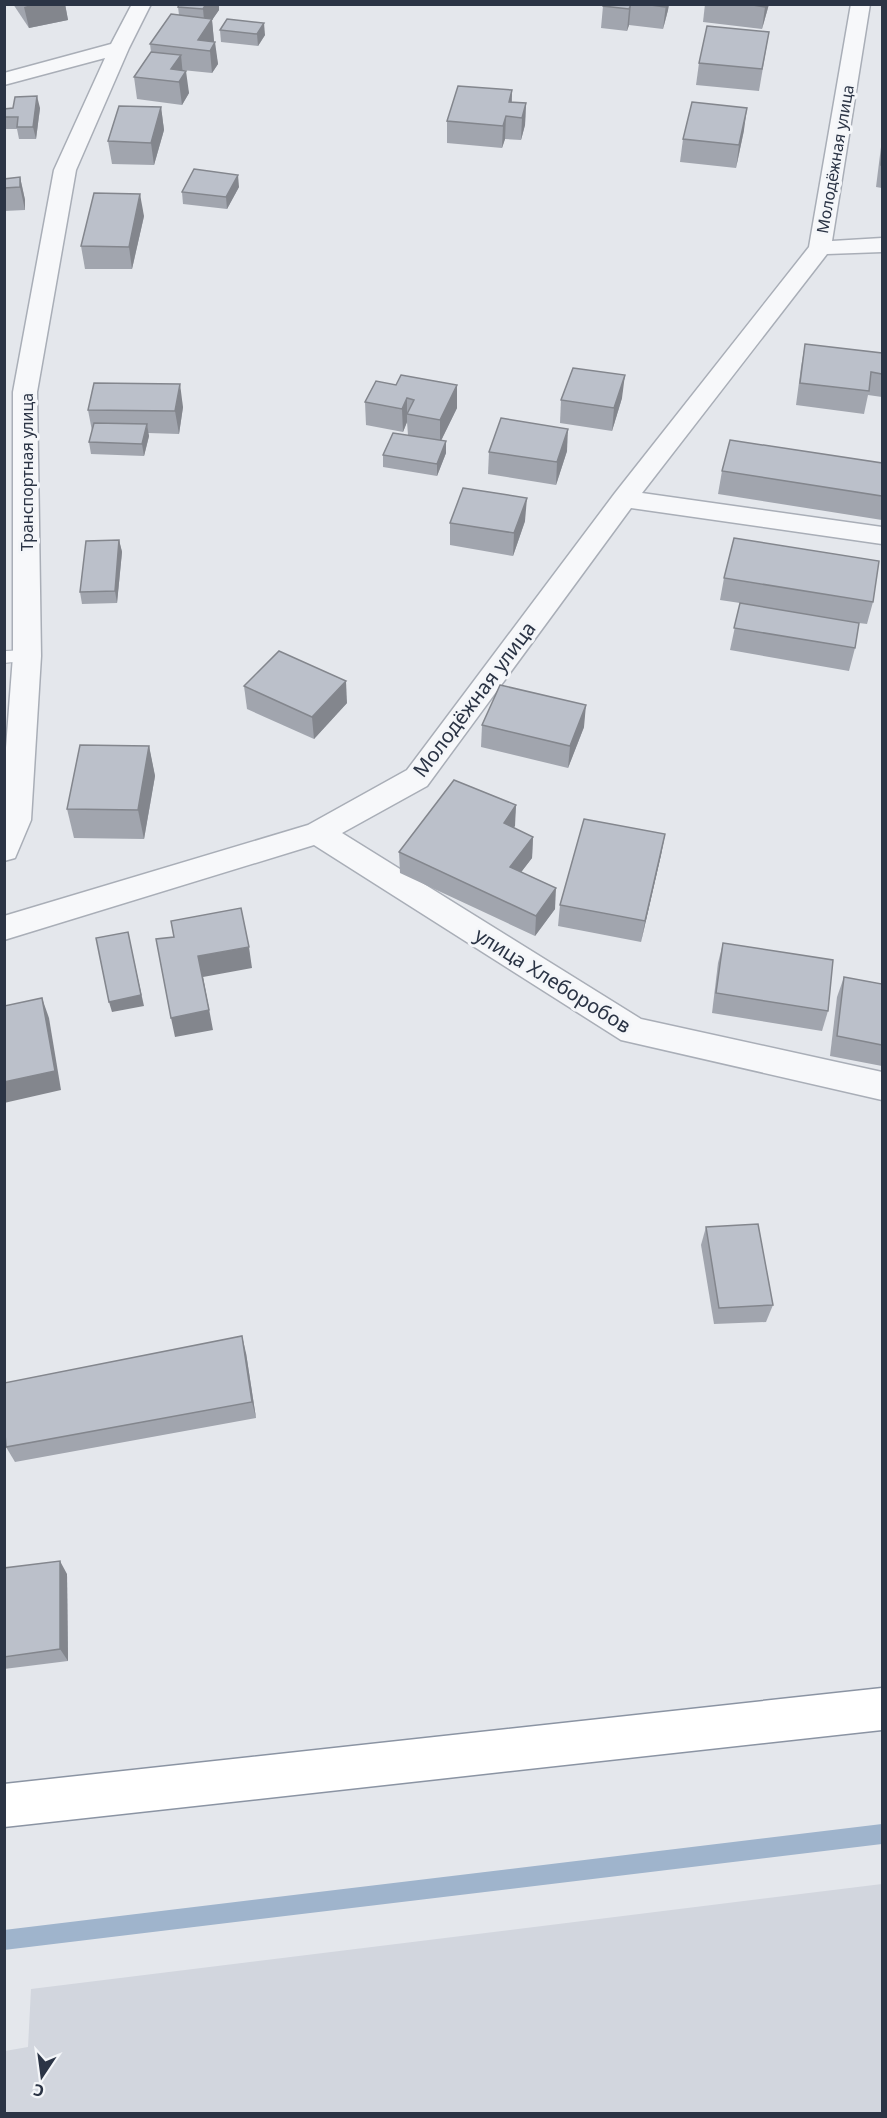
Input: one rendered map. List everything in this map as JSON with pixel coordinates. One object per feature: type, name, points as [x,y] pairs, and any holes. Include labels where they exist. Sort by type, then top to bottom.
[{"type":"highway","points":[[4,1806],[882,1709]]},
{"type":"street","name":"Транспортная улица","points":[[4,850],[16,820],[16,656],[25,392],[64,170],[119,48],[142,4]]},
{"type":"street","name":"Молодёжная улица","points":[[4,928],[318,832],[417,778],[624,499],[820,248],[861,4]]},
{"type":"street","points":[[12,71],[119,48]]},
{"type":"street","points":[[820,248],[882,245]]},
{"type":"street","points":[[624,499],[882,536]]},
{"type":"street","name":"улица Хлеборобов","points":[[318,832],[633,1031],[882,1086]]},
{"type":"shaded area","points":[[882,1884],[882,2113],[5,2113],[5,2051],[28,2047],[31,1989]]},
{"type":"building","points":[[179,4],[206,4],[203,9],[178,7]]},
{"type":"building","points":[[603,4],[631,4],[629,9],[603,6]]},
{"type":"building","points":[[643,4],[666,4],[665,7]]},
{"type":"building","points":[[746,4],[766,4],[765,7]]},
{"type":"building","points":[[171,14],[212,19],[198,40],[215,42],[210,51],[150,44]]},
{"type":"building","points":[[227,19],[264,23],[257,34],[220,30]]},
{"type":"building","points":[[707,26],[769,32],[762,69],[699,63]]},
{"type":"building","points":[[151,52],[181,55],[171,69],[186,71],[179,82],[134,77]]},
{"type":"building","points":[[458,86],[512,90],[509,102],[526,103],[522,118],[506,116],[503,126],[447,121]]},
{"type":"building","points":[[37,96],[33,127],[17,127],[18,117],[4,117],[4,109],[13,108],[15,97]]},
{"type":"building","points":[[692,102],[747,108],[739,145],[683,139]]},
{"type":"building","points":[[119,106],[161,107],[151,143],[108,141]]},
{"type":"building","points":[[194,169],[238,175],[226,197],[182,192]]},
{"type":"building","points":[[20,177],[20,187],[4,188],[4,179]]},
{"type":"building","points":[[94,193],[140,194],[129,247],[81,246]]},
{"type":"building","points":[[805,344],[882,353],[882,374],[871,372],[869,391],[800,383]]},
{"type":"building","points":[[573,368],[625,375],[614,408],[561,400]]},
{"type":"building","points":[[401,375],[457,385],[440,420],[407,414],[414,400],[407,398],[402,409],[365,402],[376,381],[396,385]]},
{"type":"building","points":[[94,383],[180,384],[175,411],[88,410]]},
{"type":"building","points":[[501,418],[568,429],[557,462],[489,452]]},
{"type":"building","points":[[94,423],[147,424],[142,444],[89,442]]},
{"type":"building","points":[[393,433],[446,441],[437,464],[383,455]]},
{"type":"building","points":[[730,440],[882,463],[882,496],[722,471]]},
{"type":"building","points":[[463,488],[527,498],[514,533],[450,523]]},
{"type":"building","points":[[734,538],[879,561],[873,602],[724,578]]},
{"type":"building","points":[[119,540],[115,591],[80,592],[86,541]]},
{"type":"building","points":[[740,603],[859,623],[855,648],[734,628]]},
{"type":"building","points":[[279,651],[346,681],[312,717],[244,686]]},
{"type":"building","points":[[500,685],[586,705],[570,746],[482,725]]},
{"type":"building","points":[[80,745],[149,746],[138,810],[67,809]]},
{"type":"building","points":[[454,780],[516,805],[504,823],[533,837],[510,867],[556,888],[536,916],[399,852]]},
{"type":"building","points":[[584,819],[665,834],[645,921],[560,905]]},
{"type":"building","points":[[241,908],[249,947],[198,956],[209,1010],[171,1018],[156,939],[174,937],[171,921]]},
{"type":"building","points":[[128,932],[141,995],[109,1002],[96,938]]},
{"type":"building","points":[[723,943],[833,960],[828,1011],[716,993]]},
{"type":"building","points":[[844,977],[882,984],[882,1045],[837,1036]]},
{"type":"building","points":[[42,998],[55,1071],[4,1082],[4,1006]]},
{"type":"building","points":[[758,1224],[773,1305],[719,1308],[706,1227]]},
{"type":"building","points":[[242,1336],[252,1402],[6,1447],[4,1383]]},
{"type":"building","points":[[60,1561],[60,1649],[4,1657],[4,1568]]},
{"type":"waterway","points":[[4,1940],[882,1834]]}]
